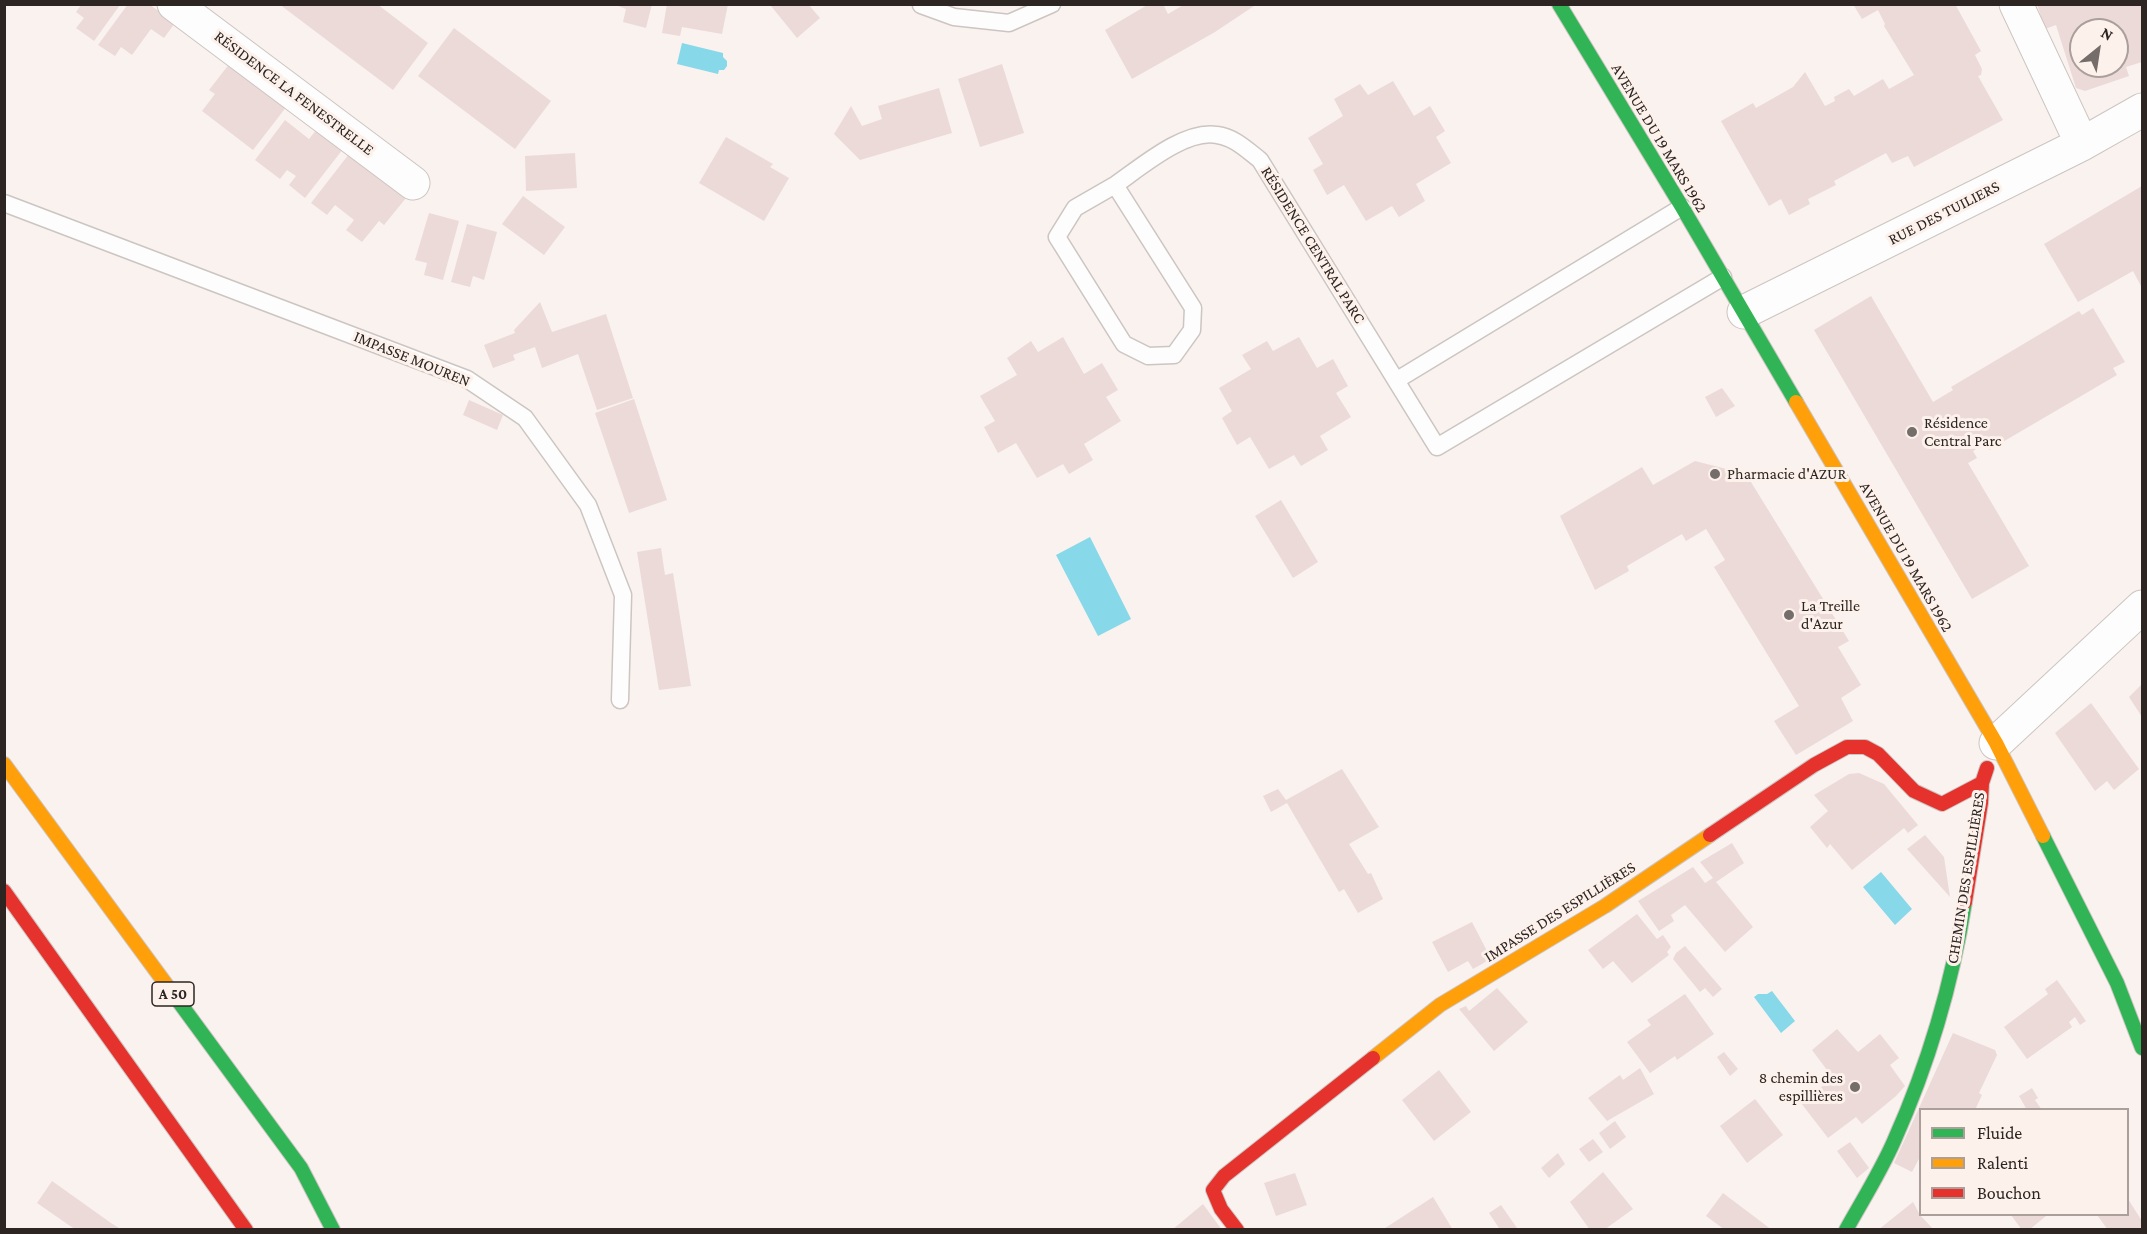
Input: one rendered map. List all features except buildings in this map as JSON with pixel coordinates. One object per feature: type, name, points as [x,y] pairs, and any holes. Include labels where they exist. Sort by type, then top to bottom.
[{"type":"main road","name":"AVENUE DU 19 MARS 1962","points":[[1559,4],[1682,207],[1996,743],[2117,983],[2142,1048]]},
{"type":"main road","name":"CHEMIN DES ESPILLIÈRES","points":[[1846,1230],[1893,1142],[1927,1057],[1958,946],[1981,804],[1982,783],[1996,743]]},
{"type":"main road","name":"IMPASSE DES ESPILLIÈRES","points":[[1237,1230],[1221,1209],[1213,1190],[1224,1176],[1440,1005],[1605,906],[1814,765],[1847,747],[1865,747],[1878,754],[1914,791],[1942,804],[1982,783]]},
{"type":"main road","name":"A 50","points":[[4,764],[301,1168],[333,1230]]},
{"type":"main road","points":[[4,891],[246,1230]]},
{"type":"street","name":"RÉSIDENCE LA FENESTRELLE","points":[[174,4],[413,183]]},
{"type":"street","points":[[2016,4],[2082,144]]},
{"type":"street","name":"RUE DES TUILIERS","points":[[1744,312],[2082,144],[2142,110]]},
{"type":"street","name":"CHEMIN DES ESPILLIÈRES","points":[[1996,743],[2142,607]]},
{"type":"lane","points":[[921,5],[954,17],[1009,23],[1052,4]]},
{"type":"lane","name":"RÉSIDENCE CENTRAL PARC","points":[[1115,184],[1193,308],[1192,330],[1174,355],[1148,356],[1124,344],[1057,237],[1075,208],[1179,142],[1198,135],[1217,135],[1239,143],[1260,160],[1437,447],[1723,277]]},
{"type":"lane","name":"IMPASSE MOUREN","points":[[4,203],[467,378],[525,417],[588,505],[623,595],[620,700]]},
{"type":"lane","points":[[1396,380],[1682,207]]},
{"type":"water","points":[[682,43],[723,53],[727,66],[724,70],[719,70],[718,74],[677,64]]},
{"type":"water","points":[[1090,537],[1131,619],[1098,636],[1056,555]]},
{"type":"water","points":[[1881,872],[1912,909],[1895,925],[1863,887]]},
{"type":"water","points":[[1772,991],[1795,1021],[1781,1033],[1754,997]]},
{"type":"traffic: fast","points":[[1559,4],[1682,207],[1796,402]]},
{"type":"traffic: fast","points":[[2043,836],[2117,983],[2142,1048]]},
{"type":"traffic: fast","points":[[1846,1230],[1889,1152],[1918,1083],[1946,994],[1965,902]]},
{"type":"traffic: fast","points":[[168,987],[301,1168],[333,1230]]},
{"type":"traffic: slow","points":[[1796,402],[1996,743],[2043,836]]},
{"type":"traffic: slow","points":[[4,764],[168,987]]},
{"type":"traffic: slow","points":[[1373,1058],[1440,1005],[1605,906],[1710,835]]},
{"type":"traffic: jam","points":[[1710,835],[1814,765],[1847,747],[1865,747],[1878,754],[1914,791],[1942,804],[1982,783]]},
{"type":"traffic: jam","points":[[1965,902],[1981,803],[1982,783],[1987,768]]},
{"type":"traffic: jam","points":[[4,891],[246,1230]]},
{"type":"traffic: jam","points":[[1237,1230],[1221,1209],[1213,1190],[1224,1176],[1373,1058]]},
{"type":"place","name":"Résidence Central Parc","points":[[1912,432]]},
{"type":"place","name":"Pharmacie d'AZUR","points":[[1715,474]]},
{"type":"place","name":"La Treille d'Azur","points":[[1789,615]]},
{"type":"place","name":"8 chemin des espillières","points":[[1855,1087]]}]
